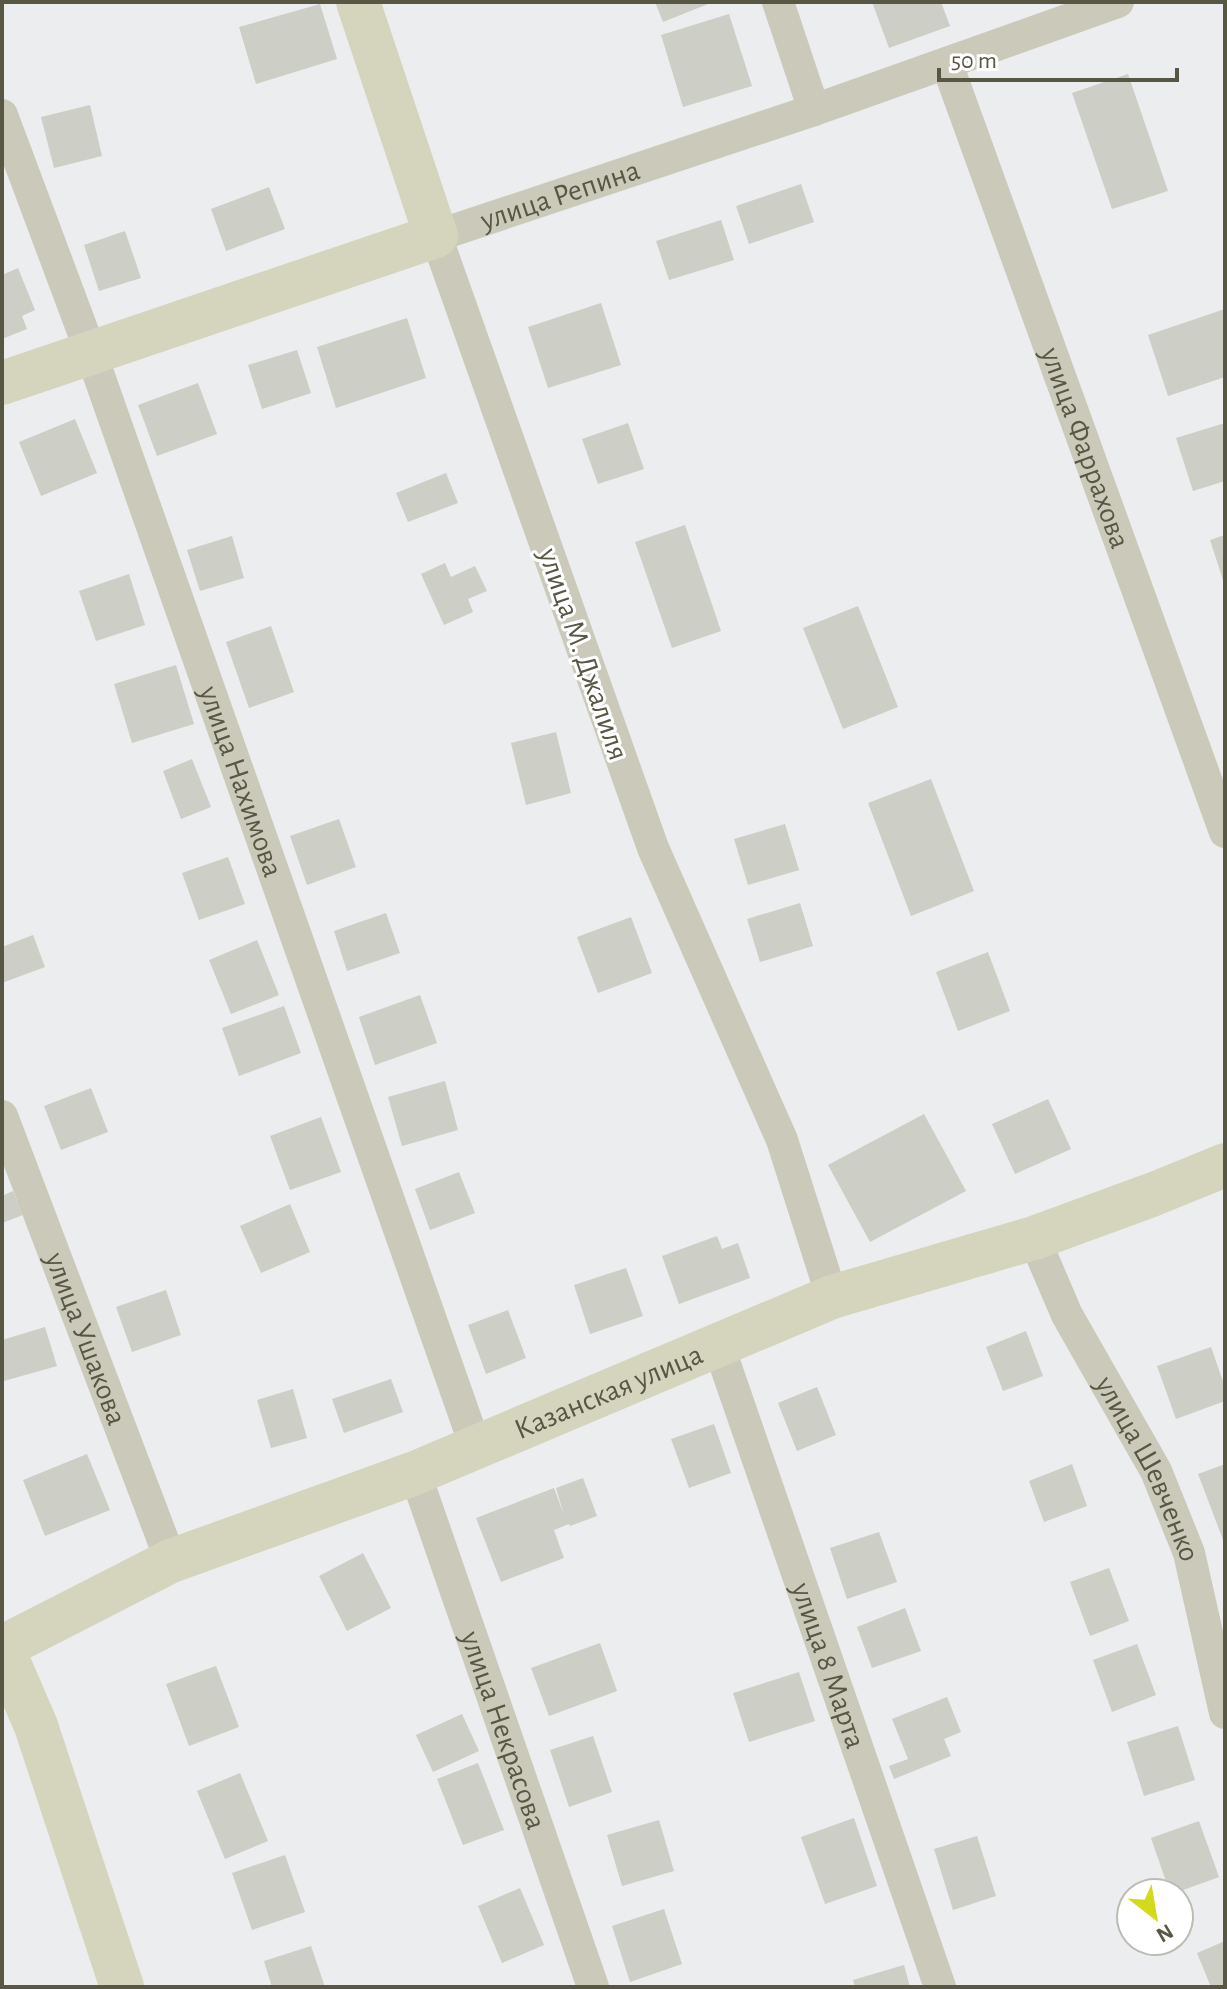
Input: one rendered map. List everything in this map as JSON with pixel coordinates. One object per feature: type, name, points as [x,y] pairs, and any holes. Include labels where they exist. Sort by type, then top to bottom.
[{"type":"street","name":"улица М. Джалиля","points":[[358,2],[436,236],[653,848],[782,1140],[832,1297]]},
{"type":"street","points":[[778,2],[814,110]]},
{"type":"street","name":"улица Репина","points":[[2,383],[814,110],[1118,2]]},
{"type":"street","name":"улица Фаррахова","points":[[947,64],[1225,832]]},
{"type":"street","name":"улица Нахимова","points":[[2,115],[91,353],[476,1448]]},
{"type":"street","name":"улица Ушакова","points":[[2,1116],[171,1561]]},
{"type":"street","name":"Казанская улица","points":[[2,1647],[171,1561],[415,1473],[832,1297],[1034,1238],[1225,1165]]},
{"type":"street","name":"улица Шевченко","points":[[1034,1238],[1067,1315],[1156,1471],[1189,1553],[1225,1713]]},
{"type":"street","name":"улица 8 Марта","points":[[718,1344],[940,1987]]},
{"type":"street","name":"улица Некрасова","points":[[415,1473],[593,1987]]},
{"type":"street","points":[[2,1647],[36,1726],[122,1987]]},
{"type":"building","points":[[655,2],[713,2],[663,22]]},
{"type":"building","points":[[872,2],[941,2],[950,26],[889,48]]},
{"type":"building","points":[[320,4],[337,59],[256,84],[239,27]]},
{"type":"building","points":[[729,14],[752,86],[683,107],[661,35]]},
{"type":"building","points":[[1128,74],[1168,191],[1112,209],[1072,93]]},
{"type":"building","points":[[90,105],[102,156],[54,168],[41,117]]},
{"type":"building","points":[[801,184],[814,222],[749,244],[736,206]]},
{"type":"building","points":[[269,187],[285,229],[226,251],[211,209]]},
{"type":"building","points":[[721,220],[734,260],[669,280],[656,241]]},
{"type":"building","points":[[125,231],[141,278],[99,291],[84,245]]},
{"type":"building","points":[[18,268],[35,310],[22,316],[27,329],[2,339],[2,275]]},
{"type":"building","points":[[601,303],[621,365],[548,388],[528,327]]},
{"type":"building","points":[[1225,309],[1225,377],[1168,396],[1148,335]]},
{"type":"building","points":[[407,318],[426,378],[336,408],[317,347]]},
{"type":"building","points":[[297,350],[311,393],[262,409],[248,365]]},
{"type":"building","points":[[198,383],[217,434],[157,456],[138,405]]},
{"type":"building","points":[[75,419],[97,473],[41,496],[19,442]]},
{"type":"building","points":[[628,423],[644,469],[598,484],[582,439]]},
{"type":"building","points":[[1225,423],[1225,481],[1193,491],[1176,438]]},
{"type":"building","points":[[446,473],[458,503],[408,522],[396,493]]},
{"type":"building","points":[[685,525],[721,631],[672,648],[635,542]]},
{"type":"building","points":[[1225,535],[1225,583],[1224,583],[1210,540]]},
{"type":"building","points":[[232,536],[244,578],[200,591],[187,550]]},
{"type":"building","points":[[445,563],[451,577],[475,566],[487,591],[468,599],[473,612],[444,625],[421,574]]},
{"type":"building","points":[[129,574],[145,625],[96,641],[79,591]]},
{"type":"building","points":[[858,606],[898,707],[843,729],[803,628]]},
{"type":"building","points":[[271,626],[294,692],[249,708],[226,642]]},
{"type":"building","points":[[176,665],[194,724],[132,743],[114,684]]},
{"type":"building","points":[[556,732],[571,793],[526,805],[511,743]]},
{"type":"building","points":[[192,759],[211,807],[181,819],[163,771]]},
{"type":"building","points":[[931,779],[974,891],[911,916],[868,803]]},
{"type":"building","points":[[339,819],[356,867],[307,885],[290,836]]},
{"type":"building","points":[[785,824],[799,870],[748,885],[734,839]]},
{"type":"building","points":[[228,857],[245,904],[199,920],[182,873]]},
{"type":"building","points":[[800,903],[813,946],[760,962],[747,919]]},
{"type":"building","points":[[386,913],[400,953],[347,971],[334,931]]},
{"type":"building","points":[[631,917],[652,973],[598,993],[577,937]]},
{"type":"building","points":[[33,935],[45,967],[2,983],[2,947]]},
{"type":"building","points":[[257,940],[279,995],[231,1014],[209,960]]},
{"type":"building","points":[[988,952],[1010,1011],[958,1031],[936,972]]},
{"type":"building","points":[[420,995],[437,1043],[375,1065],[359,1017]]},
{"type":"building","points":[[284,1006],[301,1053],[239,1076],[222,1028]]},
{"type":"building","points":[[445,1081],[458,1130],[402,1146],[388,1097]]},
{"type":"building","points":[[91,1088],[108,1132],[61,1150],[44,1106]]},
{"type":"building","points":[[1048,1099],[1071,1149],[1015,1174],[992,1124]]},
{"type":"building","points":[[924,1114],[966,1191],[870,1242],[828,1165]]},
{"type":"building","points":[[321,1117],[341,1172],[290,1190],[270,1136]]},
{"type":"building","points":[[459,1172],[475,1213],[430,1230],[415,1189]]},
{"type":"building","points":[[13,1191],[23,1215],[2,1223],[2,1196]]},
{"type":"building","points":[[290,1204],[310,1252],[261,1273],[240,1226]]},
{"type":"building","points":[[717,1236],[722,1249],[738,1243],[750,1278],[679,1304],[662,1256]]},
{"type":"building","points":[[626,1268],[643,1316],[590,1334],[574,1285]]},
{"type":"building","points":[[166,1290],[181,1335],[132,1352],[116,1307]]},
{"type":"building","points":[[508,1310],[526,1358],[486,1374],[468,1325]]},
{"type":"building","points":[[45,1327],[57,1366],[4,1381],[2,1340]]},
{"type":"building","points":[[1026,1331],[1043,1376],[1003,1391],[986,1347]]},
{"type":"building","points":[[1211,1347],[1225,1387],[1225,1401],[1176,1419],[1157,1366]]},
{"type":"building","points":[[391,1379],[403,1412],[344,1433],[332,1399]]},
{"type":"building","points":[[817,1387],[836,1435],[797,1451],[778,1403]]},
{"type":"building","points":[[293,1389],[307,1438],[271,1448],[257,1400]]},
{"type":"building","points":[[714,1424],[731,1473],[689,1488],[671,1439]]},
{"type":"building","points":[[87,1454],[110,1510],[45,1536],[23,1480]]},
{"type":"building","points":[[1072,1464],[1087,1506],[1044,1522],[1029,1481]]},
{"type":"building","points":[[1225,1464],[1225,1545],[1198,1474]]},
{"type":"building","points":[[583,1478],[597,1516],[554,1530],[564,1558],[501,1582],[476,1518],[554,1488],[564,1515],[556,1488]]},
{"type":"building","points":[[879,1532],[897,1582],[847,1599],[830,1548]]},
{"type":"building","points":[[363,1553],[391,1608],[347,1631],[319,1576]]},
{"type":"building","points":[[1109,1568],[1129,1621],[1090,1636],[1070,1582]]},
{"type":"building","points":[[905,1608],[921,1651],[872,1668],[857,1627]]},
{"type":"building","points":[[600,1643],[617,1691],[549,1716],[531,1668]]},
{"type":"building","points":[[1137,1644],[1156,1695],[1112,1712],[1093,1660]]},
{"type":"building","points":[[216,1666],[239,1727],[189,1746],[166,1684]]},
{"type":"building","points":[[799,1672],[815,1721],[749,1742],[733,1693]]},
{"type":"building","points":[[947,1697],[961,1732],[944,1739],[951,1756],[894,1779],[889,1766],[908,1759],[892,1719]]},
{"type":"building","points":[[462,1714],[479,1751],[433,1772],[416,1735]]},
{"type":"building","points":[[1178,1726],[1195,1780],[1144,1796],[1127,1742]]},
{"type":"building","points":[[593,1736],[612,1792],[569,1807],[550,1750]]},
{"type":"building","points":[[478,1763],[504,1830],[463,1845],[437,1779]]},
{"type":"building","points":[[240,1773],[268,1841],[225,1859],[197,1791]]},
{"type":"building","points":[[854,1818],[877,1886],[825,1904],[801,1837]]},
{"type":"building","points":[[659,1820],[674,1871],[622,1886],[607,1835]]},
{"type":"building","points":[[1199,1821],[1219,1877],[1195,1886],[1195,1877],[1164,1877],[1151,1838]]},
{"type":"building","points":[[977,1836],[996,1896],[953,1910],[934,1849]]},
{"type":"building","points":[[285,1855],[305,1912],[252,1930],[232,1873]]},
{"type":"building","points":[[520,1888],[544,1945],[502,1963],[478,1906]]},
{"type":"building","points":[[664,1909],[682,1964],[630,1982],[612,1926]]},
{"type":"building","points":[[1225,1941],[1225,1987],[1211,1987],[1197,1953]]},
{"type":"building","points":[[311,1946],[325,1987],[272,1987],[264,1961]]},
{"type":"building","points":[[904,1965],[910,1987],[855,1987],[853,1980]]}]
